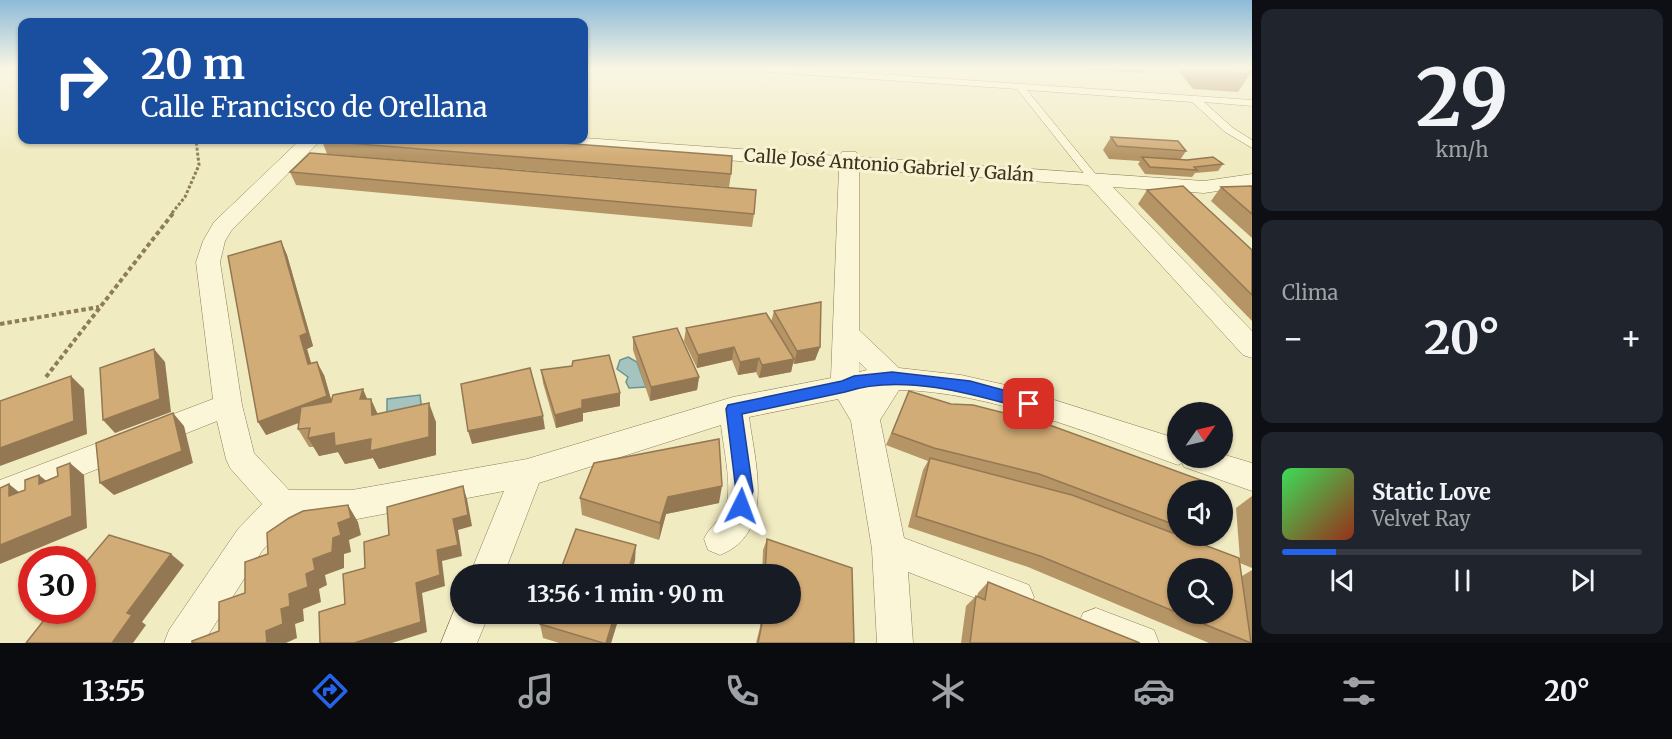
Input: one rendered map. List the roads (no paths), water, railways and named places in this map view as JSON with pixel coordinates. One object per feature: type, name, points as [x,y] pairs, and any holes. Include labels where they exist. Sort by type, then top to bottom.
[{"type":"street","name":"Calle José Antonio Gabriel y Galán","points":[[588,136],[848,160]]},
{"type":"street","points":[[307,144],[236,213],[214,241],[208,262],[228,405],[241,459],[282,504],[352,506],[527,473],[734,409],[845,386],[854,382],[892,378],[970,387],[1068,414],[1167,448]]},
{"type":"street","name":"Calle José Antonio Gabriel y Galán","points":[[588,144],[1091,176],[1189,180],[1223,178],[1252,169]]},
{"type":"street","points":[[848,160],[845,386],[865,419],[889,549],[895,643]]},
{"type":"street","name":"Calle José Antonio Gabriel y Galán","points":[[1091,176],[1204,187],[1252,180]]},
{"type":"street","points":[[1091,176],[1252,348]]},
{"type":"street","points":[[846,333],[892,378]]},
{"type":"street","points":[[865,419],[892,378]]},
{"type":"street","points":[[0,494],[228,405]]},
{"type":"street","points":[[720,539],[738,521],[744,491],[734,409]]},
{"type":"street","points":[[1225,468],[1252,477]]},
{"type":"street","points":[[491,564],[527,473]]},
{"type":"street","points":[[182,643],[250,540],[282,504]]},
{"type":"street","points":[[889,549],[1141,643]]},
{"type":"street","points":[[459,643],[467,624]]},
{"type":"lane","points":[[1029,98],[1091,176]]},
{"type":"lane","points":[[1180,98],[1252,103]]},
{"type":"lane","points":[[1194,99],[1229,130],[1252,145]]},
{"type":"water","points":[[628,357],[637,362],[646,387],[629,388],[626,382],[628,377],[617,369],[620,360]]},
{"type":"water","points":[[420,395],[422,411],[387,416],[387,399]]}]
